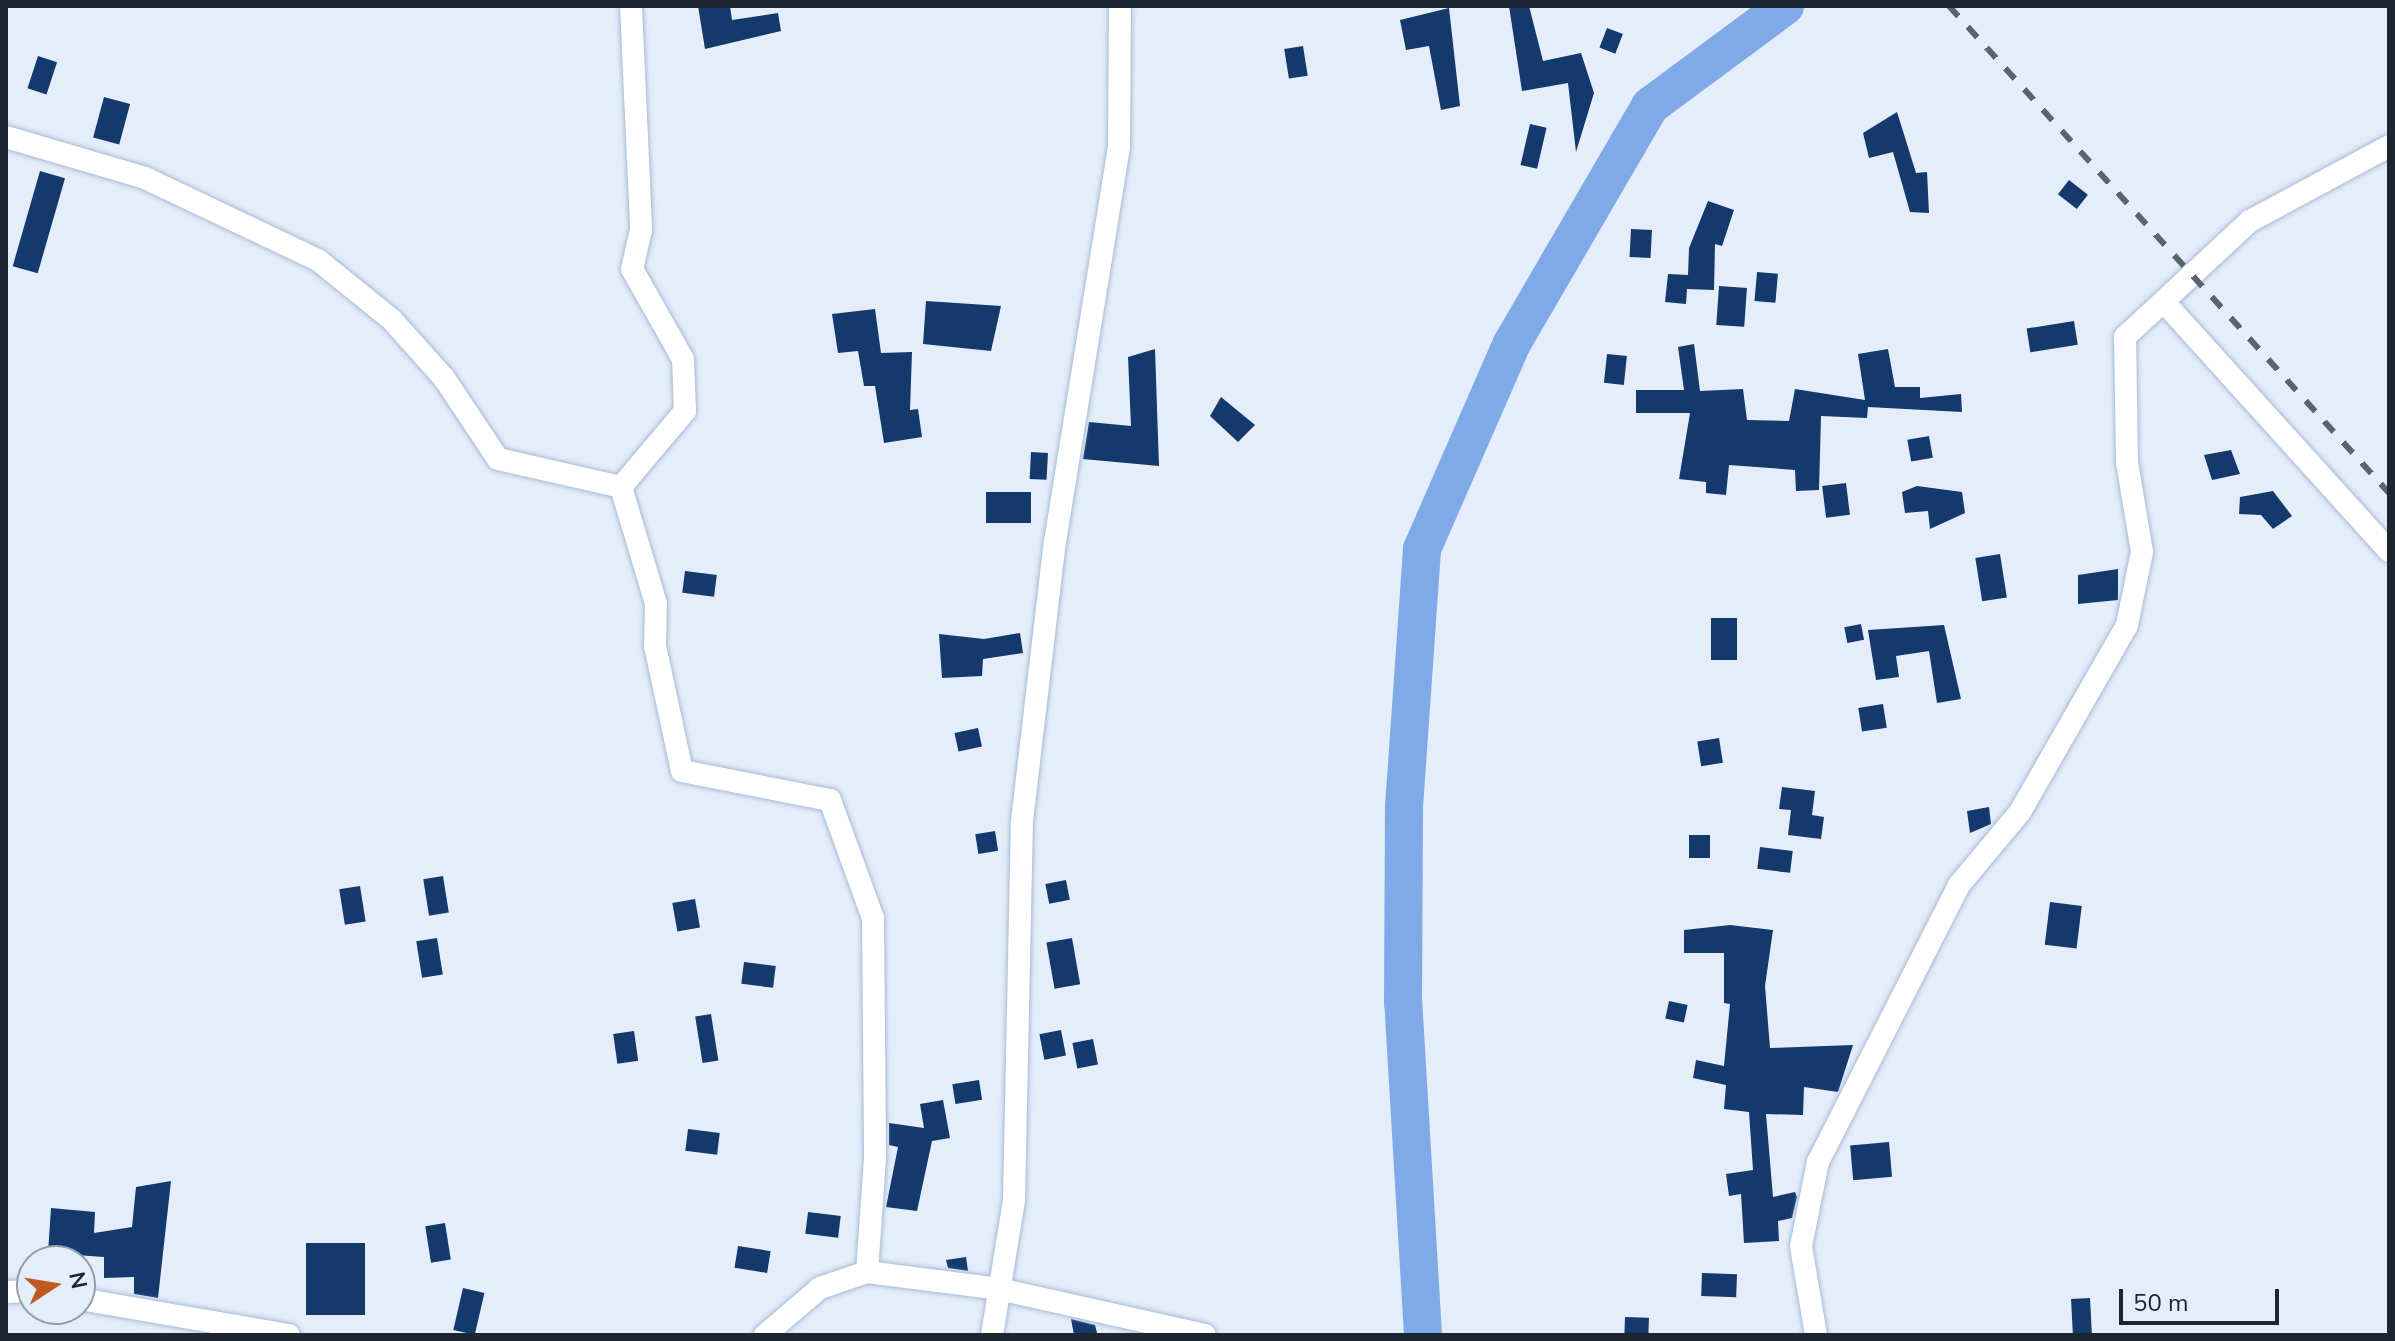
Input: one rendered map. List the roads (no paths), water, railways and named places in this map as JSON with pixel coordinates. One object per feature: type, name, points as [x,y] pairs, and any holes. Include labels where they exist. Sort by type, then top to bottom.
[{"type":"street","points":[[621,487],[685,411],[683,359],[632,269],[641,230],[631,6]]},
{"type":"street","points":[[992,1335],[1014,1200],[1022,821],[1055,542],[1119,147],[1120,6]]},
{"type":"street","points":[[6,137],[145,178],[318,260],[392,320],[444,378],[498,459],[621,487]]},
{"type":"street","points":[[1816,1335],[1801,1246],[1818,1162],[1959,885],[2020,812],[2127,625],[2142,552],[2127,462],[2125,337],[2250,221],[2389,146]]},
{"type":"street","points":[[2164,302],[2389,551]]},
{"type":"street","points":[[621,487],[656,604],[655,646],[682,771],[830,800],[873,918],[867,1272]]},
{"type":"street","points":[[765,1335],[820,1288],[867,1272],[999,1289],[1205,1335]]},
{"type":"street","points":[[96,1302],[289,1335]]},
{"type":"waterway","points":[[1423,1335],[1403,1003],[1404,807],[1422,549],[1511,345],[1650,106],[1785,6]]},
{"type":"railway","points":[[1949,6],[2389,493]]}]
